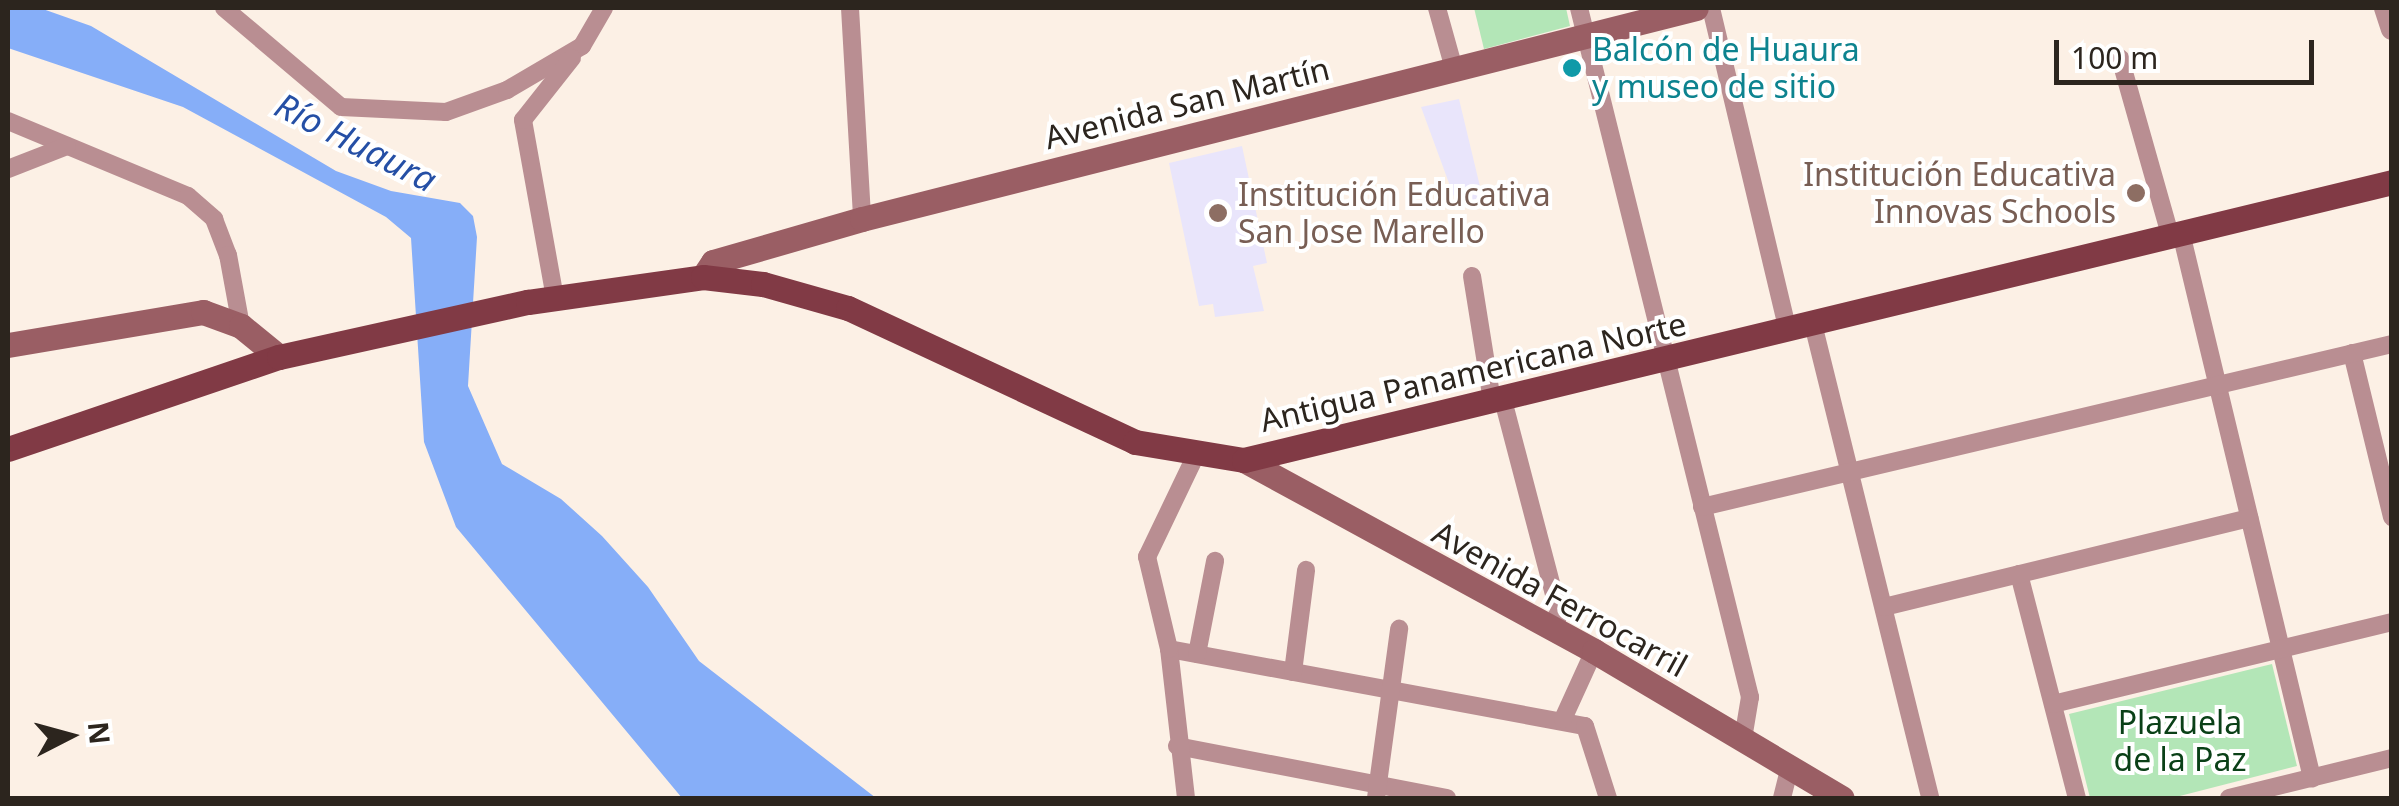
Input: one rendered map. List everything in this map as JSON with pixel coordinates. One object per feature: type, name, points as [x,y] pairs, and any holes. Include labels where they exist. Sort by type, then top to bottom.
[{"type":"main road","name":"Avenida San Martín","points":[[702,277],[714,262],[862,219],[1696,8]]},
{"type":"main road","name":"Antigua Panamericana Norte","points":[[8,449],[279,357],[528,302],[702,277],[763,284],[848,308],[1135,442],[1195,457],[1244,460],[2392,182]]},
{"type":"main road","points":[[8,345],[203,312],[241,326],[279,357]]},
{"type":"main road","name":"Avenida Ferrocarril","points":[[1244,460],[1594,651],[1842,798]]},
{"type":"street","points":[[224,8],[341,107],[446,112],[508,90],[582,46]]},
{"type":"street","points":[[556,298],[523,120],[582,46],[604,8]]},
{"type":"street","points":[[850,8],[862,219]]},
{"type":"street","points":[[1437,8],[1454,69]]},
{"type":"street","points":[[1579,8],[1750,696],[1743,739]]},
{"type":"street","points":[[1711,8],[1800,327],[1850,472],[1930,798]]},
{"type":"street","points":[[2385,8],[2392,29]]},
{"type":"street","points":[[2120,58],[2218,385],[2312,778]]},
{"type":"street","points":[[8,121],[188,196],[214,219],[228,255],[241,326]]},
{"type":"street","points":[[8,169],[66,146]]},
{"type":"street","points":[[1472,276],[1498,401],[1558,609],[1556,630]]},
{"type":"street","points":[[1702,507],[2392,344]]},
{"type":"street","points":[[2352,353],[2392,517]]},
{"type":"street","points":[[1186,798],[1177,746],[1170,649],[1147,557],[1195,457]]},
{"type":"street","points":[[1884,607],[2250,518]]},
{"type":"street","points":[[1198,654],[1215,561]]},
{"type":"street","points":[[1293,672],[1306,570]]},
{"type":"street","points":[[2019,574],[2077,798]]},
{"type":"street","points":[[2053,704],[2392,622]]},
{"type":"street","points":[[1377,792],[1399,629]]},
{"type":"street","points":[[1170,649],[1563,719],[1590,732],[1608,798]]},
{"type":"street","points":[[1563,719],[1594,651]]},
{"type":"street","points":[[1177,746],[1377,792],[1447,798]]},
{"type":"street","points":[[2229,798],[2392,758]]},
{"type":"street","points":[[1782,798],[1790,767]]},
{"type":"shaded area","points":[[1459,99],[1483,199],[1457,205],[1421,107]]},
{"type":"shaded area","name":"Institución Educativa San Jose Marello","points":[[1242,146],[1267,263],[1253,266],[1264,311],[1215,317],[1213,304],[1199,306],[1169,163]]},
{"type":"green space","points":[[1474,8],[1566,8],[1570,26],[1484,49]]},
{"type":"green space","name":"Plazuela de la Paz","points":[[2272,664],[2297,766],[2172,798],[2090,798],[2069,714]]},
{"type":"water","points":[[8,8],[40,8],[91,26],[336,171],[391,191],[460,203],[473,216],[477,237],[468,386],[502,464],[561,499],[602,536],[648,587],[699,661],[876,798],[682,798],[456,527],[424,442],[411,238],[386,217],[183,107],[8,48]]},
{"type":"place","name":"Balcón de Huaura y museo de sitio","points":[[1572,68]]},
{"type":"place","name":"Institución Educativa Innovas Schools","points":[[2136,193]]},
{"type":"place","name":"Institución Educativa San Jose Marello","points":[[1218,213]]},
{"type":"water label","name":"Río Huaura","points":[[356,142]]}]
